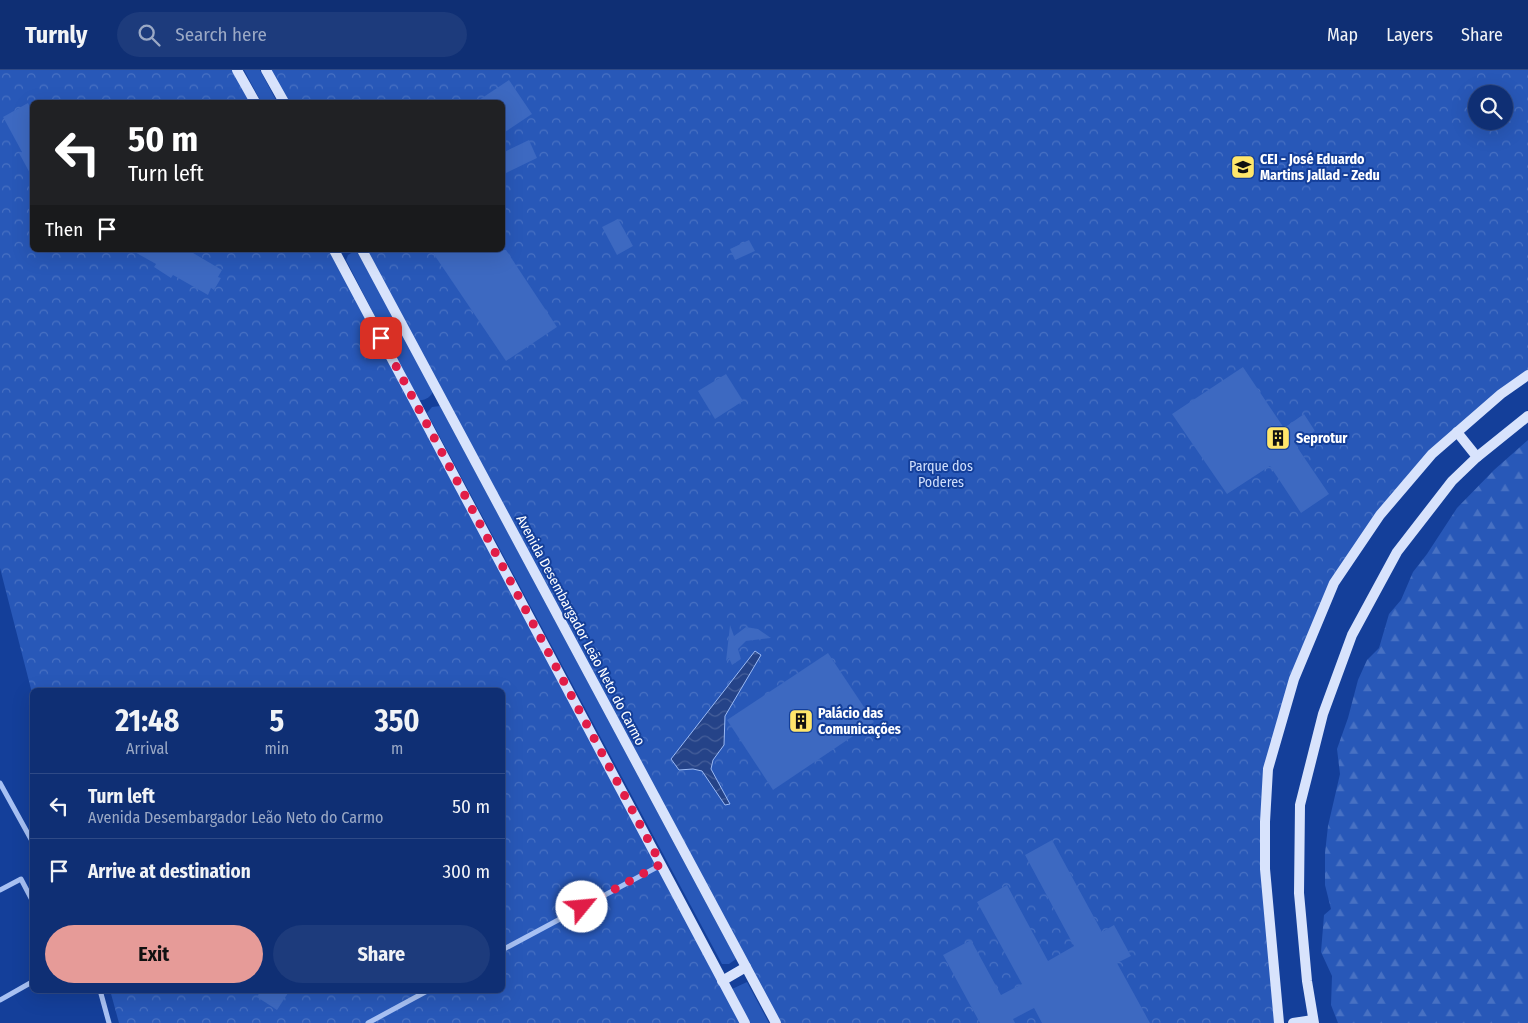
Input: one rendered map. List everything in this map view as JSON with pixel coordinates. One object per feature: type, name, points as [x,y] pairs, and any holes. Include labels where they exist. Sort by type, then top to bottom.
[{"type":"main road","points":[[238,70],[254,100]]},
{"type":"main road","points":[[266,70],[283,100]]},
{"type":"main road","points":[[335,252],[745,1023]]},
{"type":"main road","name":"Avenida Desembargador Leão Neto do Carmo","points":[[363,252],[776,1023]]},
{"type":"main road","points":[[1279,1023],[1265,869],[1265,822],[1268,769],[1294,679],[1334,583],[1380,515],[1432,454],[1501,394],[1528,375]]},
{"type":"main road","points":[[1293,1023],[1313,1021],[1307,981],[1299,893],[1300,805],[1323,714],[1352,635],[1397,552],[1452,481],[1477,457],[1528,416]]},
{"type":"main road","points":[[1457,432],[1477,457]]},
{"type":"main road","points":[[722,981],[746,967]]},
{"type":"street","points":[[0,782],[30,837]]},
{"type":"street","points":[[505,948],[661,864]]},
{"type":"street","points":[[0,890],[21,879],[30,896]]},
{"type":"street","points":[[0,1000],[30,983]]},
{"type":"street","points":[[101,993],[109,1023]]},
{"type":"street","points":[[368,1023],[423,993]]},
{"type":"green space","points":[[0,70],[237,70],[254,100],[30,100],[30,252],[335,252],[745,1023],[119,1023],[111,993],[505,993],[505,688],[31,688],[0,568]]},
{"type":"green space","points":[[244,70],[260,70],[276,100],[260,100]]},
{"type":"green space","name":"Parque dos Poderes","points":[[266,70],[1528,70],[1528,375],[1432,454],[1334,583],[1294,679],[1268,769],[1265,822],[1279,1023],[776,1023],[363,252],[505,252],[505,100],[283,100]]},
{"type":"green space","points":[[353,252],[360,254],[434,390],[428,398],[418,400],[346,260],[348,255]]},
{"type":"green space","points":[[440,406],[736,959],[729,964],[722,964],[427,413],[432,407]]},
{"type":"green space","points":[[1528,440],[1528,1023],[1338,1023],[1331,1005],[1332,976],[1321,952],[1324,915],[1331,909],[1325,885],[1325,853],[1328,826],[1340,774],[1337,749],[1358,680],[1367,660],[1379,648],[1389,614],[1401,600],[1413,572],[1457,508],[1494,470]]},
{"type":"green space","points":[[747,982],[769,1023],[750,1023],[732,989]]},
{"type":"water","points":[[755,651],[761,655],[725,716],[724,745],[713,760],[711,769],[730,804],[725,805],[702,771],[693,769],[679,770],[671,759]]},
{"type":"building","points":[[509,80],[532,114],[505,132],[505,100],[479,100]]},
{"type":"building","points":[[28,103],[30,107],[30,173],[19,153],[22,152],[3,117]]},
{"type":"building","points":[[529,140],[537,158],[505,174],[505,152]]},
{"type":"building","points":[[618,219],[633,246],[617,255],[602,227]]},
{"type":"building","points":[[749,240],[755,251],[735,260],[730,249]]},
{"type":"building","points":[[506,250],[557,327],[506,361],[432,252],[505,252]]},
{"type":"building","points":[[135,252],[191,252],[222,270],[218,277],[221,278],[214,290],[211,288],[208,295],[173,275],[171,278],[154,267],[156,264]]},
{"type":"building","name":"Seprotur","points":[[1243,367],[1284,428],[1304,414],[1315,431],[1295,444],[1329,494],[1301,513],[1270,466],[1227,494],[1172,414]]},
{"type":"building","points":[[726,374],[743,401],[715,419],[698,391]]},
{"type":"building","points":[[730,625],[734,636],[746,627],[758,629],[771,638],[746,641],[738,649],[741,659],[732,665],[729,658],[726,661]]},
{"type":"building","name":"Palácio das Comunicações","points":[[828,653],[874,722],[773,790],[727,720]]},
{"type":"building","points":[[1052,840],[1102,932],[1114,925],[1131,956],[1117,963],[1150,1023],[1042,1023],[1034,1008],[1013,1019],[1015,1023],[980,1023],[943,955],[971,940],[1001,995],[1022,984],[977,902],[1007,885],[1048,961],[1074,946],[1025,855]]},
{"type":"building","points":[[259,993],[288,993],[277,1010],[257,997]]},
{"type":"place","name":"CEI - José Eduardo Martins Jallad - Zedu","points":[[1243,167]]},
{"type":"place","name":"Seprotur","points":[[1278,438]]},
{"type":"place","name":"Palácio das Comunicações","points":[[801,721]]},
{"type":"route","points":[[381,338],[661,864],[582,907]]}]
